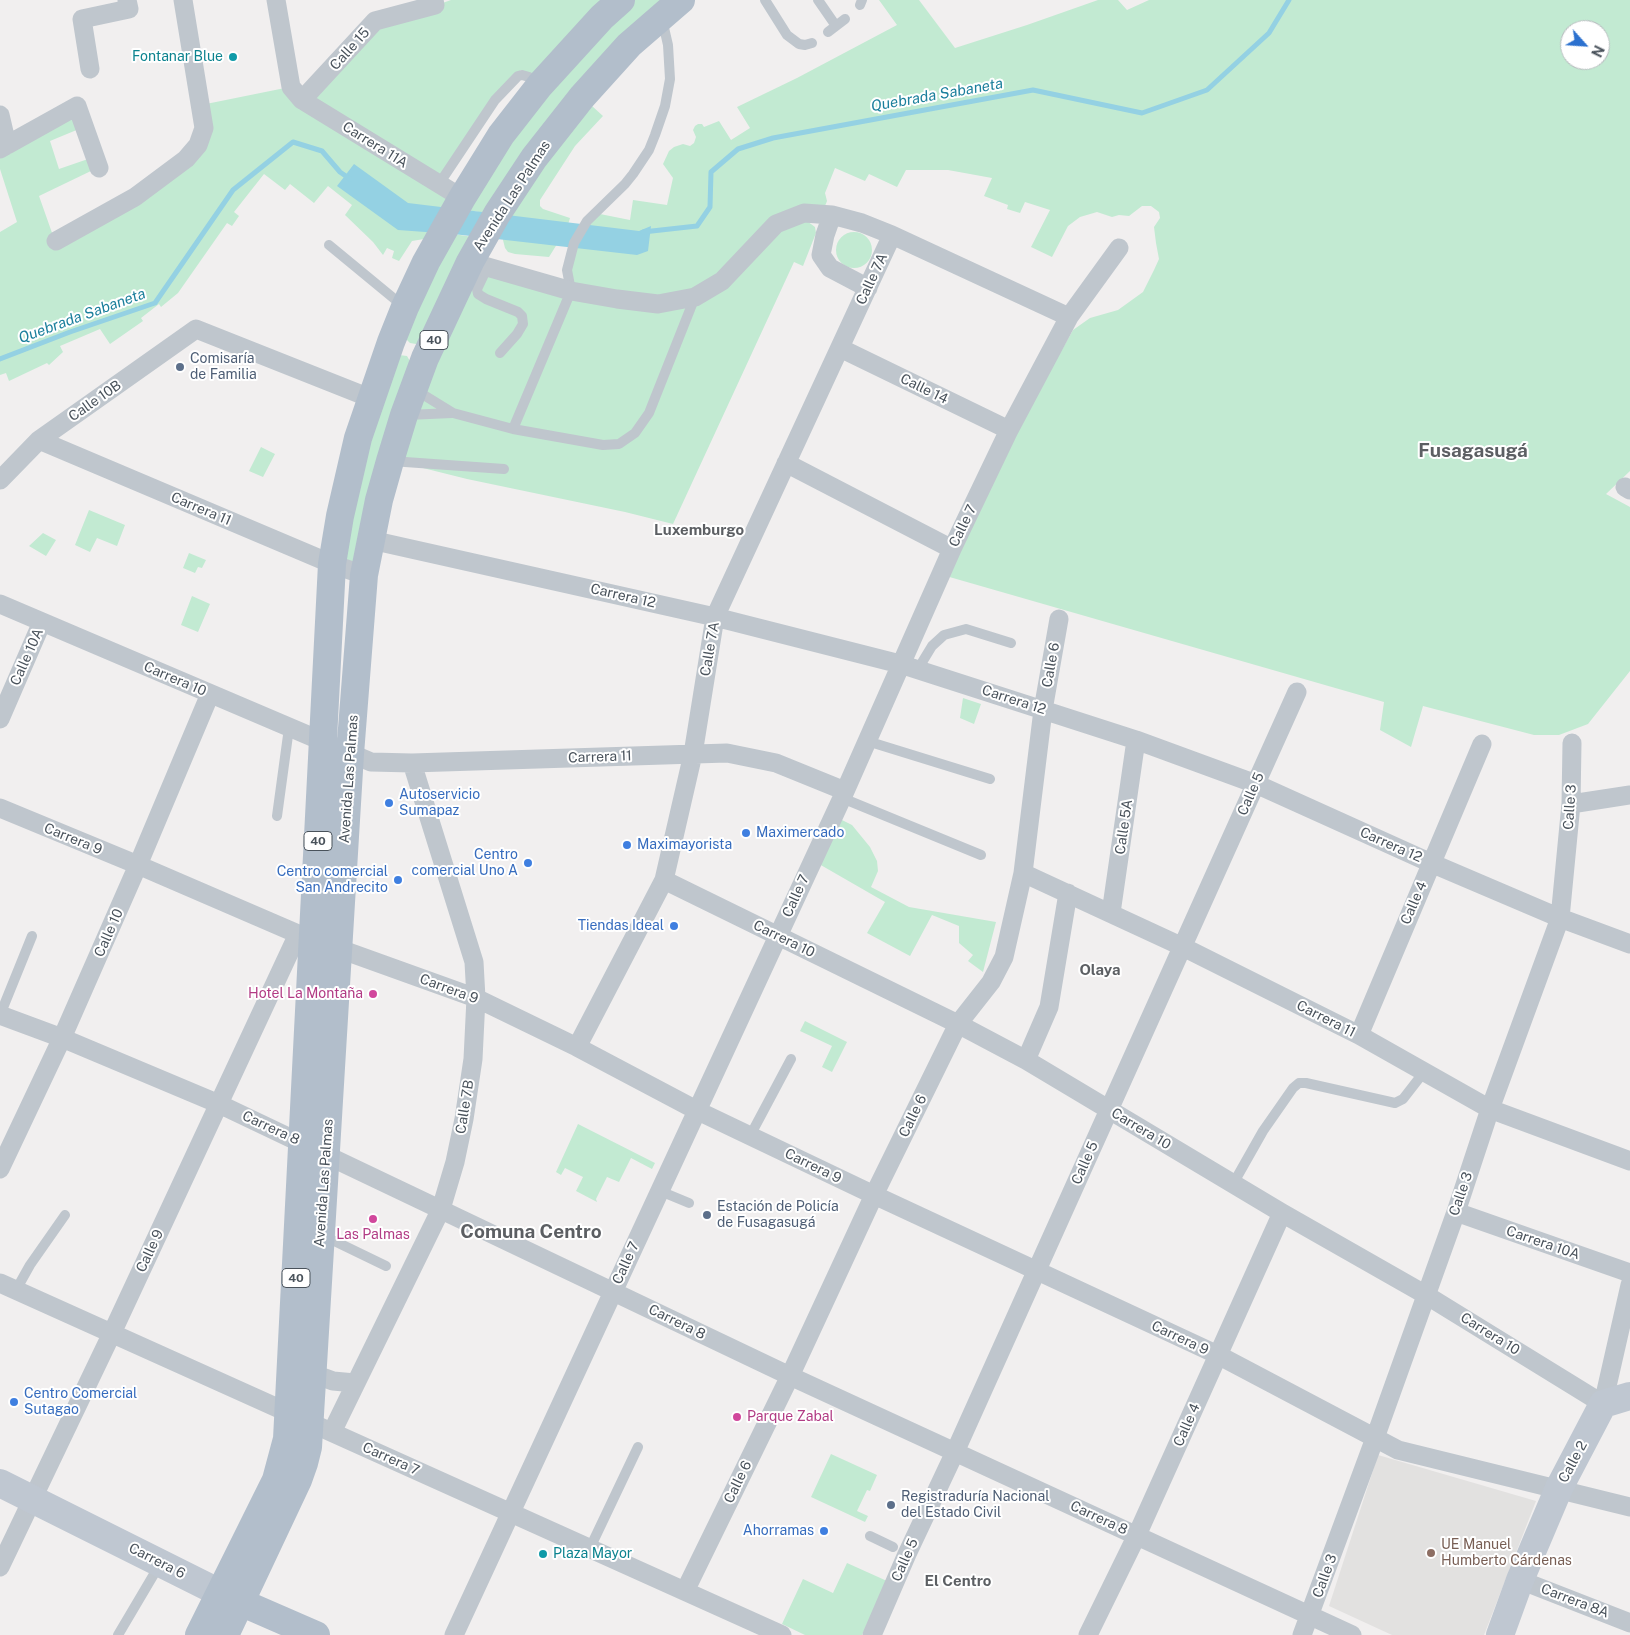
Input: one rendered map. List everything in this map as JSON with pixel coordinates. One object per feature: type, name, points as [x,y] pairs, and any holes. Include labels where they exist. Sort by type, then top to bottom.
[{"type":"main road","name":"Avenida Las Palmas","points":[[311,1423],[311,1373],[320,1234],[314,1149],[305,937],[323,742],[332,564],[348,480],[370,398],[405,308],[426,262],[451,192],[501,135],[540,85],[602,17],[621,0]]},
{"type":"main road","name":"Avenida Las Palmas","points":[[225,1635],[230,1598],[285,1452],[311,1423],[314,1149],[339,949],[350,754],[364,575],[390,461],[404,415],[425,358],[478,265],[497,214],[534,158],[582,97],[629,45],[671,8]]},
{"type":"main road","name":"40","points":[[391,342],[425,358]]},
{"type":"main road","name":"Avenida Las Palmas","points":[[200,1635],[230,1598]]},
{"type":"main road","name":"Carrera 6","points":[[230,1598],[316,1635]]},
{"type":"street","points":[[90,69],[82,19],[129,9],[127,0]]},
{"type":"street","points":[[56,241],[135,197],[186,159],[198,144],[204,128],[183,0]]},
{"type":"street","points":[[276,0],[297,94]]},
{"type":"street","name":"Calle 15","points":[[297,94],[375,21],[435,2]]},
{"type":"street","name":"Carrera 11A","points":[[297,94],[451,192]]},
{"type":"street","points":[[0,115],[4,147],[77,106],[99,168]]},
{"type":"street","points":[[478,265],[571,291],[658,304],[694,297],[722,281],[776,224],[804,213],[832,215],[862,222],[1068,317]]},
{"type":"street","points":[[832,215],[821,255],[830,268],[868,288]]},
{"type":"street","name":"Calle 7A","points":[[577,1047],[664,880],[693,754],[715,617],[892,235]]},
{"type":"street","name":"Calle 7","points":[[454,1635],[698,1111],[867,741],[909,667],[952,549],[1009,430],[1068,317],[1119,248]]},
{"type":"street","name":"Calle 10B","points":[[0,480],[39,440],[196,329],[370,398]]},
{"type":"street","name":"Calle 14","points":[[840,348],[1009,430]]},
{"type":"street","name":"Carrera 11","points":[[39,440],[332,564],[364,575]]},
{"type":"street","points":[[786,463],[952,549]]},
{"type":"street","name":"Carrera 12","points":[[371,540],[715,617],[909,667],[1136,740],[1256,784],[1431,863],[1560,918],[1630,944]]},
{"type":"street","name":"Carrera 10","points":[[0,604],[350,754]]},
{"type":"street","name":"Calle 6","points":[[685,1591],[790,1376],[874,1195],[958,1024],[991,982],[1004,957],[1023,873],[1043,710],[1059,619]]},
{"type":"street","name":"Calle 10A","points":[[0,719],[42,622]]},
{"type":"street","name":"Calle 5","points":[[872,1635],[900,1551],[955,1452],[1297,692]]},
{"type":"street","name":"Calle 10","points":[[0,1169],[62,1038],[210,694]]},
{"type":"street","name":"Calle 5A","points":[[1111,913],[1136,740]]},
{"type":"street","name":"Calle 3","points":[[1302,1635],[1456,1212],[1490,1109],[1560,918],[1571,804],[1572,743]]},
{"type":"street","name":"Calle 4","points":[[1359,1035],[1482,744]]},
{"type":"street","name":"Carrera 11","points":[[350,754],[371,762],[412,764],[727,753],[776,763],[843,794]]},
{"type":"street","name":"Calle 7B","points":[[311,1423],[355,1383],[404,1275],[441,1209],[455,1162],[464,1120],[473,1059],[476,998],[474,962],[412,764]]},
{"type":"street","points":[[1571,804],[1630,795]]},
{"type":"street","name":"Carrera 9","points":[[0,808],[305,937],[476,998],[577,1047],[698,1111],[1218,1356],[1398,1450],[1559,1488],[1630,1507]]},
{"type":"street","name":"Carrera 11","points":[[1023,873],[1182,947],[1359,1035],[1490,1109],[1630,1161]]},
{"type":"street","name":"Carrera 10","points":[[664,880],[958,1024],[1026,1060],[1282,1214],[1426,1295],[1603,1404]]},
{"type":"street","points":[[1026,1060],[1049,1006],[1068,893]]},
{"type":"street","name":"Calle 9","points":[[0,1567],[112,1333],[218,1104],[305,937]]},
{"type":"street","name":"Carrera 8","points":[[0,1015],[62,1038],[218,1104],[790,1376],[1352,1635]]},
{"type":"street","name":"Carrera 10A","points":[[1456,1212],[1630,1273]]},
{"type":"street","name":"Calle 4","points":[[1088,1635],[1137,1535],[1282,1214]]},
{"type":"street","name":"Calle 2","points":[[1500,1635],[1520,1580],[1559,1488],[1603,1404],[1630,1285]]},
{"type":"street","name":"Carrera 7","points":[[8,1286],[782,1635]]},
{"type":"street","points":[[311,1373],[333,1381],[355,1383]]},
{"type":"street","points":[[1603,1404],[1630,1396]]},
{"type":"street","name":"Carrera 6","points":[[0,1483],[230,1598]]},
{"type":"street","name":"Carrera 8A","points":[[1520,1580],[1630,1623]]},
{"type":"lane","points":[[765,0],[788,35],[799,44],[812,43]]},
{"type":"lane","points":[[818,0],[832,29],[846,19]]},
{"type":"lane","points":[[513,429],[571,291],[568,264],[574,243],[587,221],[633,174],[649,150],[660,121],[668,94],[670,69],[668,45],[671,8]]},
{"type":"lane","points":[[329,245],[405,308]]},
{"type":"lane","points":[[478,265],[478,294],[518,312],[522,316],[523,324],[517,334],[500,353]]},
{"type":"lane","points":[[414,389],[453,412],[513,429],[603,445],[619,444],[635,434],[649,413],[694,297]]},
{"type":"lane","points":[[404,415],[453,412]]},
{"type":"lane","points":[[390,461],[504,470]]},
{"type":"lane","points":[[909,667],[944,635],[966,630],[1011,643]]},
{"type":"lane","points":[[276,816],[289,728]]},
{"type":"lane","points":[[867,741],[990,779]]},
{"type":"lane","name":"Carrera 11","points":[[843,794],[981,855]]},
{"type":"lane","points":[[0,1015],[32,936]]},
{"type":"lane","points":[[750,1136],[790,1059]]},
{"type":"lane","points":[[1233,1184],[1264,1131],[1293,1088],[1299,1084],[1306,1083],[1395,1103],[1403,1099],[1424,1072]]},
{"type":"lane","points":[[660,1191],[688,1203]]},
{"type":"lane","points":[[8,1286],[30,1265],[65,1215]]},
{"type":"lane","points":[[320,1234],[386,1266]]},
{"type":"lane","points":[[590,1548],[638,1447]]},
{"type":"lane","points":[[870,1536],[900,1551]]},
{"type":"lane","points":[[118,1635],[160,1563]]},
{"type":"shaded area","name":"UE Manuel Humberto Cárdenas","points":[[1378,1455],[1536,1501],[1484,1635],[1392,1635],[1329,1606]]},
{"type":"green space","points":[[451,0],[607,0],[535,77],[521,70],[440,178],[312,99],[378,26]]},
{"type":"green space","points":[[635,0],[665,0],[486,213],[466,210],[509,140],[609,23]]},
{"type":"green space","points":[[879,0],[919,0],[955,48],[1098,0],[1118,0],[1127,10],[1149,0],[1630,0],[1630,471],[1606,494],[1630,507],[1630,671],[1588,724],[1559,735],[1534,735],[1423,706],[1411,747],[1380,730],[1384,702],[946,576],[1016,431],[1073,330],[1090,318],[1118,310],[1143,292],[1159,259],[1154,227],[1160,218],[1159,212],[1151,206],[1142,206],[1129,216],[1119,215],[1112,217],[1097,212],[1080,217],[1068,226],[1052,257],[1031,247],[1050,210],[1025,202],[1020,213],[1007,209],[1008,205],[984,196],[992,178],[948,170],[906,170],[897,187],[869,174],[865,181],[835,168],[825,193],[827,201],[825,206],[802,206],[719,275],[690,291],[660,298],[573,286],[572,265],[578,244],[591,222],[600,214],[630,220],[633,200],[667,205],[673,178],[663,164],[669,151],[683,144],[690,146],[694,143],[696,137],[693,130],[698,124],[702,124],[704,127],[719,121],[731,140],[750,128],[737,107],[797,78],[897,25]]},
{"type":"green space","points":[[285,88],[451,199],[424,239],[412,241],[399,261],[392,258],[394,251],[387,248],[383,255],[373,242],[345,215],[352,205],[328,186],[314,203],[290,184],[285,190],[264,174],[234,212],[239,216],[232,226],[227,223],[178,293],[161,307],[159,304],[141,318],[143,321],[110,344],[100,329],[60,346],[63,352],[49,365],[47,363],[9,381],[6,373],[0,375],[0,232],[17,222],[0,169],[0,156],[74,115],[79,129],[50,141],[59,169],[88,159],[93,170],[39,196],[57,247],[190,163],[206,104]]},
{"type":"green space","points":[[592,106],[603,116],[575,146],[540,200],[540,206],[543,209],[570,218],[567,228],[549,257],[508,252],[503,240],[506,224],[541,164]]},
{"type":"green space","points":[[807,221],[815,227],[816,233],[803,266],[794,262],[673,524],[467,479],[411,465],[401,459],[434,360],[476,271],[697,302],[779,230]]},
{"type":"green space","points":[[854,232],[861,233],[867,237],[871,243],[871,257],[867,263],[861,267],[854,268],[847,267],[841,263],[837,257],[836,250],[837,243],[841,237],[847,233]]},
{"type":"green space","points":[[453,234],[473,237],[422,341],[416,344],[410,343],[406,339],[406,329]]},
{"type":"green space","points":[[399,355],[407,356],[411,363],[353,562],[347,562],[343,553],[357,482]]},
{"type":"green space","points":[[261,447],[275,454],[263,477],[249,471]]},
{"type":"green space","points":[[89,510],[125,525],[117,546],[97,538],[90,552],[75,545]]},
{"type":"green space","points":[[43,533],[56,540],[46,556],[29,546]]},
{"type":"green space","points":[[189,553],[206,560],[202,568],[198,567],[195,573],[183,568]]},
{"type":"green space","points":[[192,596],[210,604],[198,632],[181,625]]},
{"type":"green space","points":[[963,698],[981,704],[974,724],[960,718]]},
{"type":"green space","points":[[840,819],[852,825],[870,847],[877,861],[878,871],[871,887],[909,907],[996,922],[983,972],[968,961],[973,955],[959,943],[959,926],[932,915],[910,956],[867,933],[885,902],[819,864]]},
{"type":"green space","points":[[805,1021],[847,1042],[832,1072],[822,1067],[832,1046],[800,1031]]},
{"type":"green space","points":[[578,1124],[655,1163],[652,1169],[631,1158],[619,1182],[607,1177],[596,1199],[597,1202],[576,1191],[583,1177],[565,1168],[561,1175],[556,1172]]},
{"type":"green space","points":[[831,1454],[877,1475],[870,1491],[867,1490],[857,1511],[868,1516],[865,1522],[811,1497]]},
{"type":"green space","points":[[847,1563],[887,1581],[862,1635],[805,1635],[782,1624],[803,1579],[833,1593]]},
{"type":"water","points":[[354,164],[408,203],[639,231],[651,226],[648,251],[637,255],[453,234],[398,230],[337,186]]},
{"type":"waterway","name":"Quebrada Sabaneta","points":[[643,232],[697,226],[710,207],[711,172],[738,149],[773,138],[1033,90],[1142,113],[1207,90],[1269,33],[1289,0]]},
{"type":"waterway","name":"Quebrada Sabaneta","points":[[0,359],[70,332],[155,303],[233,190],[293,142],[322,151],[340,172],[350,179]]},
{"type":"place","name":"Fontanar Blue","points":[[233,57]]},
{"type":"place","name":"Comisaría de Familia","points":[[180,367]]},
{"type":"place","name":"Autoservicio Sumapaz","points":[[389,803]]},
{"type":"place","name":"Maximercado","points":[[746,833]]},
{"type":"place","name":"Maximayorista","points":[[627,845]]},
{"type":"place","name":"Centro comercial Uno A","points":[[528,863]]},
{"type":"place","name":"Centro comercial San Andrecito","points":[[398,880]]},
{"type":"place","name":"Tiendas Ideal","points":[[674,926]]},
{"type":"place","name":"Hotel La Montaña","points":[[373,994]]},
{"type":"place","name":"Estación de Policía de Fusagasugá","points":[[707,1215]]},
{"type":"place","name":"Las Palmas","points":[[373,1219]]},
{"type":"place","name":"Centro Comercial Sutagao","points":[[14,1402]]},
{"type":"place","name":"Parque Zabal","points":[[737,1417]]},
{"type":"place","name":"Registraduría Nacional del Estado Civil","points":[[891,1505]]},
{"type":"place","name":"Ahorramas","points":[[824,1531]]},
{"type":"place","name":"UE Manuel Humberto Cárdenas","points":[[1431,1553]]},
{"type":"place","name":"Plaza Mayor","points":[[543,1554]]},
{"type":"district","name":"Fusagasugá","points":[[1473,451]]},
{"type":"district","name":"Luxemburgo","points":[[699,530]]},
{"type":"district","name":"Olaya","points":[[1100,970]]},
{"type":"district","name":"Comuna Centro","points":[[531,1232]]},
{"type":"district","name":"El Centro","points":[[958,1581]]}]
